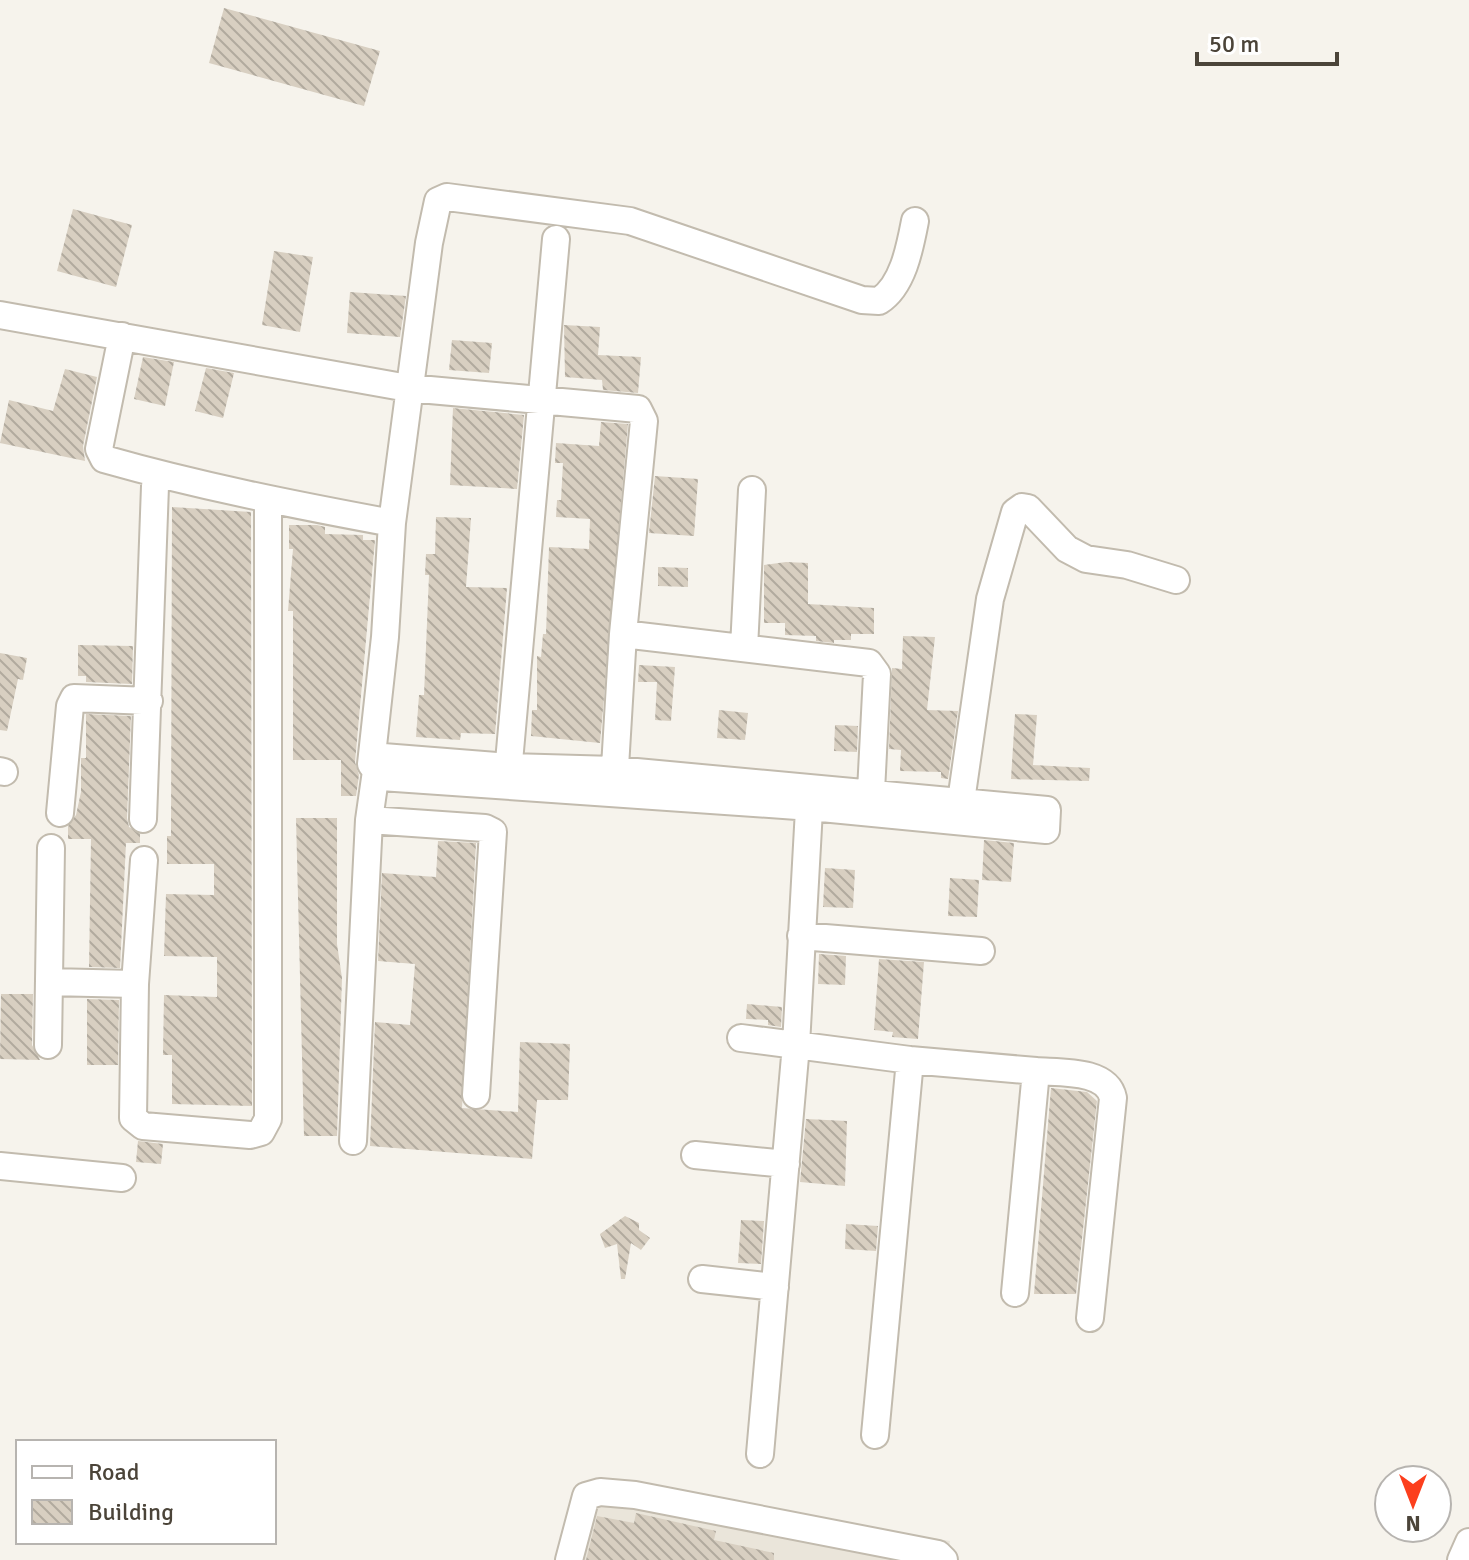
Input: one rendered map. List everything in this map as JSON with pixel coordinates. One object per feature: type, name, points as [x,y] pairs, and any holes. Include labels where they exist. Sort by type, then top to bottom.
[{"type":"street","points":[[353,1141],[369,820],[376,770],[392,523],[408,388],[438,201],[447,197],[630,221],[862,300],[879,301],[894,286],[911,246],[915,221]]},
{"type":"street","points":[[476,1095],[493,832],[504,781],[556,239]]},
{"type":"street","points":[[0,315],[408,388],[631,406],[643,414],[623,634],[614,782]]},
{"type":"street","points":[[122,336],[99,449],[104,459],[157,478],[392,523]]},
{"type":"street","points":[[143,819],[157,478]]},
{"type":"street","points":[[744,648],[752,490]]},
{"type":"street","points":[[144,860],[135,984],[133,1118],[143,1126],[250,1135],[261,1132],[268,1119],[268,500]]},
{"type":"street","points":[[376,770],[504,781],[614,782],[960,812],[998,562],[1015,512],[1022,507],[1028,508],[1067,549],[1086,559],[1127,565],[1176,580]]},
{"type":"street","points":[[623,634],[863,661],[875,668],[871,806]]},
{"type":"street","points":[[60,813],[70,706],[74,698],[149,701]]},
{"type":"street","points":[[760,1454],[796,1045],[810,798]]},
{"type":"street","points":[[369,820],[485,828],[493,832]]},
{"type":"street","points":[[48,1045],[51,848]]},
{"type":"street","points":[[801,936],[981,951]]},
{"type":"street","points":[[49,982],[135,984]]},
{"type":"street","points":[[741,1038],[910,1060],[1091,1077],[1111,1090],[1090,1318]]},
{"type":"street","points":[[875,1435],[910,1060]]},
{"type":"street","points":[[1015,1293],[1036,1071]]},
{"type":"street","points":[[695,1155],[786,1164]]},
{"type":"street","points":[[0,1166],[122,1178]]},
{"type":"street","points":[[702,1279],[775,1287]]},
{"type":"street","points":[[569,1560],[586,1496],[600,1492],[635,1495],[938,1554],[944,1560]]},
{"type":"street","points":[[1461,1560],[1469,1542]]},
{"type":"shaded area","points":[[583,1481],[950,1541],[947,1560],[570,1560]]},
{"type":"building","points":[[224,8],[380,51],[364,106],[209,63]]},
{"type":"building","points":[[73,209],[132,225],[116,287],[57,271]]},
{"type":"building","points":[[274,251],[313,257],[300,332],[262,325]]},
{"type":"building","points":[[350,292],[406,296],[400,337],[347,333]]},
{"type":"building","points":[[564,325],[600,327],[598,355],[641,357],[638,393],[603,390],[602,380],[565,377]]},
{"type":"building","points":[[452,340],[492,343],[489,373],[449,370]]},
{"type":"building","points":[[143,357],[174,362],[165,406],[134,399]]},
{"type":"building","points":[[206,368],[234,373],[223,418],[195,411]]},
{"type":"building","points":[[65,369],[97,377],[83,446],[85,461],[0,443],[9,400],[53,411]]},
{"type":"building","points":[[453,408],[524,415],[517,489],[450,485]]},
{"type":"building","points":[[601,422],[628,424],[600,743],[531,736],[532,710],[537,710],[537,656],[541,657],[543,634],[546,634],[549,547],[589,549],[590,519],[556,517],[557,500],[561,500],[563,463],[555,463],[556,443],[599,446]]},
{"type":"building","points":[[655,476],[698,479],[694,536],[649,533]]},
{"type":"building","points":[[172,507],[251,512],[252,1106],[172,1104],[172,1055],[163,1055],[164,995],[217,997],[217,957],[164,956],[166,894],[214,895],[214,864],[167,864],[167,836],[171,836]]},
{"type":"building","points":[[436,517],[471,518],[466,587],[507,588],[495,734],[461,733],[460,740],[416,737],[419,695],[424,695],[429,575],[425,575],[426,554],[435,554]]},
{"type":"building","points":[[289,525],[317,525],[325,527],[325,534],[363,535],[363,540],[375,540],[355,762],[359,775],[356,796],[341,796],[341,760],[293,760],[293,611],[288,611],[293,549],[289,549]]},
{"type":"building","points":[[808,563],[808,604],[874,608],[874,634],[851,634],[851,640],[834,640],[834,643],[816,641],[816,636],[785,635],[785,623],[764,623],[764,565]]},
{"type":"building","points":[[658,567],[688,568],[688,587],[658,586]]},
{"type":"building","points":[[903,636],[935,637],[927,710],[958,711],[948,779],[941,778],[941,772],[900,771],[901,750],[889,749],[892,668],[902,669]]},
{"type":"building","points":[[78,645],[133,646],[132,684],[86,682],[86,676],[78,676]]},
{"type":"building","points":[[0,653],[27,658],[23,680],[18,679],[7,731],[0,730]]},
{"type":"building","points":[[639,665],[675,667],[671,721],[655,720],[657,682],[638,682]]},
{"type":"building","points":[[719,710],[748,713],[745,740],[717,738]]},
{"type":"building","points":[[86,714],[131,716],[127,818],[129,827],[140,834],[140,843],[126,843],[120,968],[89,967],[91,839],[68,839],[68,826],[76,815],[81,792],[81,758],[86,758]]},
{"type":"building","points":[[1015,714],[1037,715],[1033,765],[1090,768],[1089,781],[1011,779]]},
{"type":"building","points":[[835,725],[858,726],[857,752],[834,751]]},
{"type":"building","points":[[296,818],[337,818],[337,944],[342,978],[337,1136],[304,1136]]},
{"type":"building","points":[[984,840],[1014,843],[1011,882],[982,880]]},
{"type":"building","points":[[438,841],[476,843],[462,1108],[518,1112],[520,1042],[570,1044],[568,1100],[537,1100],[532,1159],[370,1146],[375,1022],[410,1025],[415,964],[378,961],[382,873],[436,877]]},
{"type":"building","points":[[825,868],[855,870],[853,908],[823,907]]},
{"type":"building","points":[[950,878],[979,880],[977,917],[948,916]]},
{"type":"building","points":[[819,954],[846,956],[845,985],[818,984]]},
{"type":"building","points":[[879,959],[924,962],[918,1039],[892,1037],[893,1032],[874,1030]]},
{"type":"building","points":[[1,994],[33,994],[32,1045],[40,1060],[0,1059]]},
{"type":"building","points":[[87,999],[119,1000],[118,1065],[87,1065]]},
{"type":"building","points":[[747,1004],[782,1007],[781,1027],[768,1025],[768,1020],[746,1019]]},
{"type":"building","points":[[1051,1088],[1087,1092],[1097,1101],[1076,1294],[1034,1294]]},
{"type":"building","points":[[806,1119],[847,1121],[845,1186],[800,1182]]},
{"type":"building","points":[[138,1141],[163,1144],[161,1164],[136,1162]]},
{"type":"building","points":[[625,1216],[639,1223],[639,1230],[650,1238],[641,1250],[631,1243],[625,1279],[621,1279],[617,1244],[605,1248],[600,1234]]},
{"type":"building","points":[[741,1220],[764,1221],[761,1264],[738,1263]]},
{"type":"building","points":[[846,1224],[878,1226],[876,1251],[845,1249]]},
{"type":"building","points":[[636,1513],[716,1531],[714,1540],[774,1553],[774,1560],[586,1560],[597,1516],[634,1523]]}]
